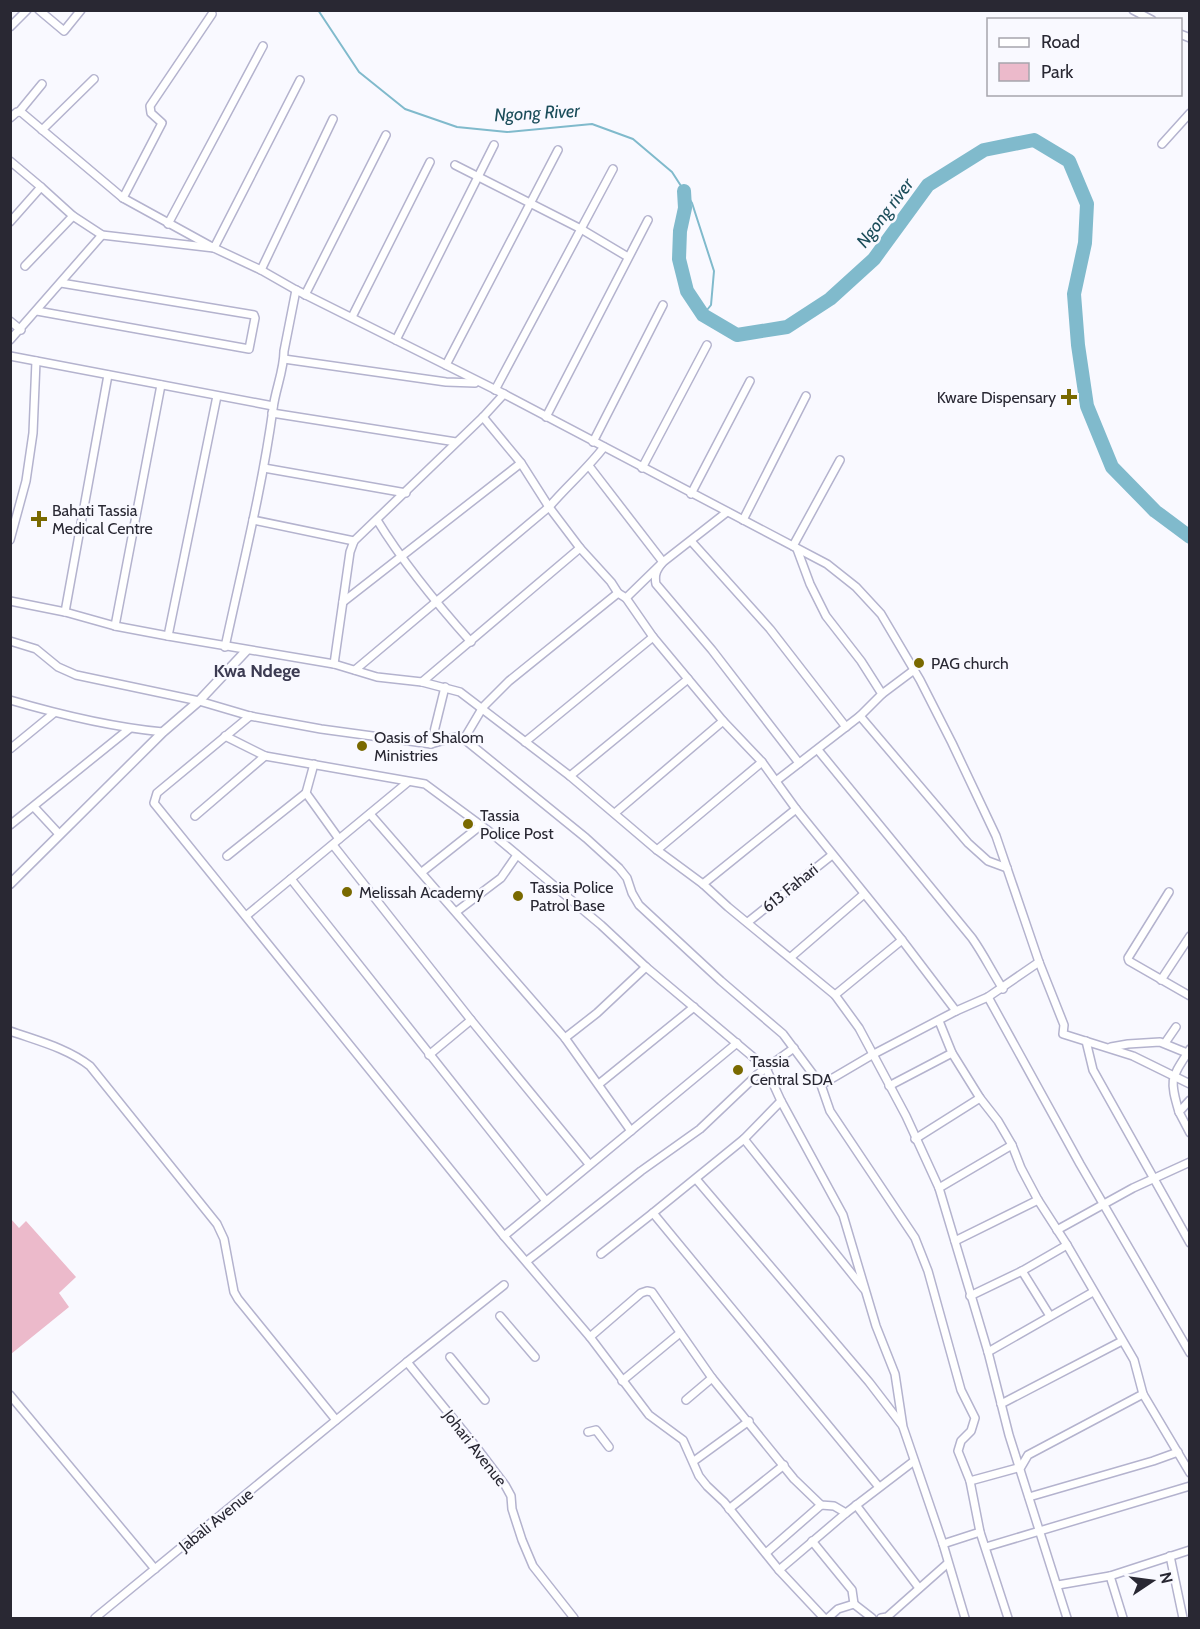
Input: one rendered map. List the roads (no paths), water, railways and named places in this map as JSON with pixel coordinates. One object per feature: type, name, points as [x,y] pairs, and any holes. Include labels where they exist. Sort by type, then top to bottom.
[{"type":"street","points":[[10,27],[27,10]]},
{"type":"street","points":[[39,10],[64,31],[81,10]]},
{"type":"street","points":[[1133,10],[1148,18]]},
{"type":"street","points":[[123,198],[162,123],[151,113],[150,106],[212,14]]},
{"type":"street","points":[[168,224],[263,46]]},
{"type":"street","points":[[42,130],[94,79]]},
{"type":"street","points":[[214,248],[300,80]]},
{"type":"street","points":[[10,118],[19,112],[42,84]]},
{"type":"street","points":[[19,112],[123,198],[168,224],[446,365],[477,383],[504,394],[826,564],[870,600],[891,629],[914,670],[996,836],[1039,962],[1064,1025],[1063,1034],[1143,1060],[1190,1084]]},
{"type":"street","points":[[1162,144],[1190,113]]},
{"type":"street","points":[[261,270],[333,119]]},
{"type":"street","points":[[305,295],[386,135]]},
{"type":"street","points":[[396,340],[494,145]]},
{"type":"street","points":[[446,365],[558,150]]},
{"type":"street","points":[[10,161],[73,216],[102,235],[214,248]]},
{"type":"street","points":[[352,317],[430,162]]},
{"type":"street","points":[[455,165],[581,229],[628,258]]},
{"type":"street","points":[[495,390],[613,169]]},
{"type":"street","points":[[10,222],[42,187]]},
{"type":"street","points":[[25,266],[73,216]]},
{"type":"street","points":[[546,417],[648,220]]},
{"type":"street","points":[[10,340],[102,235]]},
{"type":"street","points":[[37,311],[249,349],[254,315],[61,283]]},
{"type":"street","points":[[225,647],[264,468],[296,290]]},
{"type":"street","points":[[593,442],[663,305]]},
{"type":"street","points":[[10,321],[21,330]]},
{"type":"street","points":[[642,468],[707,345]]},
{"type":"street","points":[[10,356],[217,396],[273,410],[456,442]]},
{"type":"street","points":[[284,359],[446,382],[477,383]]},
{"type":"street","points":[[10,540],[26,481],[33,433],[36,361]]},
{"type":"street","points":[[65,612],[108,375]]},
{"type":"street","points":[[691,494],[750,381]]},
{"type":"street","points":[[115,626],[161,385]]},
{"type":"street","points":[[334,664],[350,552],[354,542],[504,394]]},
{"type":"street","points":[[168,636],[217,396]]},
{"type":"street","points":[[743,520],[806,396]]},
{"type":"street","points":[[483,417],[521,463],[549,507],[580,548],[618,593],[626,598],[652,637],[723,721],[762,762],[796,809],[956,1011]]},
{"type":"street","points":[[355,670],[549,507],[604,447]]},
{"type":"street","points":[[840,460],[795,548],[826,616],[861,661],[882,694]]},
{"type":"street","points":[[343,602],[521,463]]},
{"type":"street","points":[[589,466],[663,562]]},
{"type":"street","points":[[264,468],[405,492]]},
{"type":"street","points":[[626,598],[663,562],[728,512]]},
{"type":"street","points":[[253,520],[354,542]]},
{"type":"street","points":[[377,520],[400,556],[435,602],[471,642]]},
{"type":"street","points":[[691,541],[770,629],[846,727]]},
{"type":"street","points":[[423,682],[580,548]]},
{"type":"street","points":[[663,562],[656,572],[658,587],[712,650],[799,764]]},
{"type":"street","points":[[464,739],[483,707],[509,681],[618,593]]},
{"type":"street","points":[[10,601],[65,612],[115,626],[246,651],[334,664],[377,677],[423,682],[460,692],[483,707],[570,776],[835,995],[854,1020],[906,1116],[939,1188],[1039,1532],[1067,1618]]},
{"type":"street","points":[[525,742],[652,637]]},
{"type":"street","points":[[10,641],[36,649],[58,667],[76,675],[199,701],[250,716],[321,729],[431,744],[454,737],[464,739],[620,868],[639,904],[772,1025],[794,1048],[821,1085],[830,1111],[915,1238],[928,1271],[961,1390],[975,1418],[971,1431],[961,1441],[958,1451],[970,1481],[980,1532],[1008,1618]]},
{"type":"street","points":[[11,882],[163,732],[199,701],[246,651]]},
{"type":"street","points":[[776,781],[818,750],[860,716],[882,694],[914,670]]},
{"type":"street","points":[[570,776],[688,679]]},
{"type":"street","points":[[431,744],[445,687]]},
{"type":"street","points":[[10,700],[54,713],[129,729],[163,732]]},
{"type":"street","points":[[10,749],[54,713]]},
{"type":"street","points":[[250,716],[157,793],[154,803],[504,1236],[590,1337],[649,1415],[683,1440],[699,1476],[779,1570],[826,1618],[838,1609],[854,1604]]},
{"type":"street","points":[[860,716],[968,843],[988,861],[1007,868]]},
{"type":"street","points":[[615,813],[723,721]]},
{"type":"street","points":[[10,825],[129,729]]},
{"type":"street","points":[[225,736],[265,756],[425,784],[517,855],[766,1068],[781,1101],[843,1215],[876,1326],[895,1374],[903,1427],[943,1544],[965,1618]]},
{"type":"street","points":[[818,750],[972,938],[1003,989]]},
{"type":"street","points":[[195,816],[265,756]]},
{"type":"street","points":[[657,850],[762,762]]},
{"type":"street","points":[[227,856],[306,793],[314,764]]},
{"type":"street","points":[[246,916],[408,782]]},
{"type":"street","points":[[306,793],[339,839]]},
{"type":"street","points":[[34,807],[59,834]]},
{"type":"street","points":[[703,884],[796,809]]},
{"type":"street","points":[[370,814],[565,1038],[631,1131]]},
{"type":"street","points":[[422,872],[480,826]]},
{"type":"street","points":[[333,845],[471,1020],[589,1164]]},
{"type":"street","points":[[456,912],[501,878],[517,855]]},
{"type":"street","name":"613 Fahari","points":[[748,922],[832,855]]},
{"type":"street","points":[[291,879],[546,1201]]},
{"type":"street","points":[[1169,892],[1128,958],[1129,961],[1190,996]]},
{"type":"street","points":[[791,957],[864,894]]},
{"type":"street","points":[[1161,980],[1190,936]]},
{"type":"street","points":[[835,995],[902,940]]},
{"type":"street","points":[[821,1085],[956,1011],[988,998],[1039,962]]},
{"type":"street","points":[[565,1038],[597,1013],[646,967]]},
{"type":"street","points":[[988,998],[1190,1353]]},
{"type":"street","points":[[599,1084],[694,1007]]},
{"type":"street","points":[[429,1055],[471,1020]]},
{"type":"street","points":[[939,1021],[952,1053],[980,1098],[998,1121],[1038,1200],[1134,1360],[1143,1394],[1190,1473]]},
{"type":"street","points":[[1165,1043],[1176,1027]]},
{"type":"street","points":[[11,1032],[57,1047],[90,1066],[217,1224],[224,1239],[234,1292],[238,1299],[336,1420],[504,1285]]},
{"type":"street","points":[[1086,1041],[1093,1070],[1190,1243]]},
{"type":"street","points":[[504,1236],[737,1043]]},
{"type":"street","points":[[1111,1048],[1128,1044],[1165,1043],[1188,1051],[1173,1075],[1171,1086],[1179,1112],[1190,1133]]},
{"type":"street","points":[[527,1261],[640,1171],[700,1129],[766,1068],[794,1048]]},
{"type":"street","points":[[889,1086],[952,1053]]},
{"type":"street","points":[[915,1139],[980,1098]]},
{"type":"street","points":[[1179,1112],[1190,1100]]},
{"type":"street","points":[[601,1254],[744,1139],[781,1101]]},
{"type":"street","points":[[744,1139],[867,1293]]},
{"type":"street","points":[[939,1188],[1012,1145]]},
{"type":"street","points":[[1057,1230],[1190,1162]]},
{"type":"street","points":[[696,1179],[869,1382],[903,1427]]},
{"type":"street","points":[[955,1241],[1038,1200]]},
{"type":"street","points":[[653,1213],[879,1487]]},
{"type":"street","points":[[970,1296],[1022,1271],[1067,1245]]},
{"type":"street","points":[[1022,1271],[1050,1316]]},
{"type":"street","points":[[590,1337],[641,1293],[647,1290],[651,1292],[712,1378],[794,1479],[821,1505],[834,1506],[846,1513]]},
{"type":"street","points":[[988,1352],[1094,1292]]},
{"type":"street","points":[[500,1316],[535,1357]]},
{"type":"street","points":[[622,1381],[680,1333]]},
{"type":"street","points":[[1001,1404],[1122,1341]]},
{"type":"street","points":[[450,1356],[485,1400]]},
{"type":"street","name":"Johari Avenue","points":[[407,1362],[505,1485],[511,1496],[512,1509],[533,1566],[574,1618]]},
{"type":"street","points":[[686,1401],[712,1378]]},
{"type":"street","points":[[970,1481],[1020,1467],[1028,1455],[1143,1394]]},
{"type":"street","points":[[10,1395],[155,1569]]},
{"type":"street","name":"Jabali Avenue","points":[[95,1618],[336,1420]]},
{"type":"street","points":[[694,1461],[749,1421]]},
{"type":"street","points":[[588,1432],[597,1430],[609,1447]]},
{"type":"street","points":[[1029,1497],[1142,1465],[1178,1452]]},
{"type":"street","points":[[779,1570],[846,1513],[914,1461]]},
{"type":"street","points":[[729,1509],[784,1465]]},
{"type":"street","points":[[986,1547],[1190,1486]]},
{"type":"street","points":[[766,1553],[821,1505]]},
{"type":"street","points":[[856,1505],[919,1588]]},
{"type":"street","points":[[943,1544],[980,1532]]},
{"type":"street","points":[[812,1541],[852,1590],[854,1604],[872,1618]]},
{"type":"street","points":[[1058,1585],[1110,1576],[1190,1550]]},
{"type":"street","points":[[1170,1556],[1183,1618]]},
{"type":"street","points":[[885,1618],[948,1563]]},
{"type":"street","points":[[1110,1576],[1123,1618]]},
{"type":"waterway","name":"Ngong River","points":[[318,10],[359,72],[405,109],[457,127],[507,132],[592,124],[633,139],[672,172],[692,203],[714,271],[711,305],[703,315]]},
{"type":"waterway","name":"Ngong river","points":[[684,191],[685,208],[680,231],[679,259],[687,291],[703,315],[737,335],[787,327],[830,299],[874,259],[928,185],[984,150],[1034,140],[1069,161],[1087,204],[1085,243],[1074,294],[1078,345],[1087,406],[1112,467],[1155,511],[1190,537]]},
{"type":"place","name":"Kware Dispensary","points":[[1069,397]]},
{"type":"place","name":"Bahati Tassia Medical Centre","points":[[39,519]]},
{"type":"place","name":"PAG church","points":[[919,663]]},
{"type":"place","name":"Oasis of Shalom Ministries","points":[[362,746]]},
{"type":"place","name":"Tassia Police Post","points":[[468,824]]},
{"type":"place","name":"Melissah Academy","points":[[347,892]]},
{"type":"place","name":"Tassia Police Patrol Base","points":[[518,896]]},
{"type":"place","name":"Tassia Central SDA","points":[[738,1070]]},
{"type":"district","name":"Kwa Ndege","points":[[257,671]]}]
